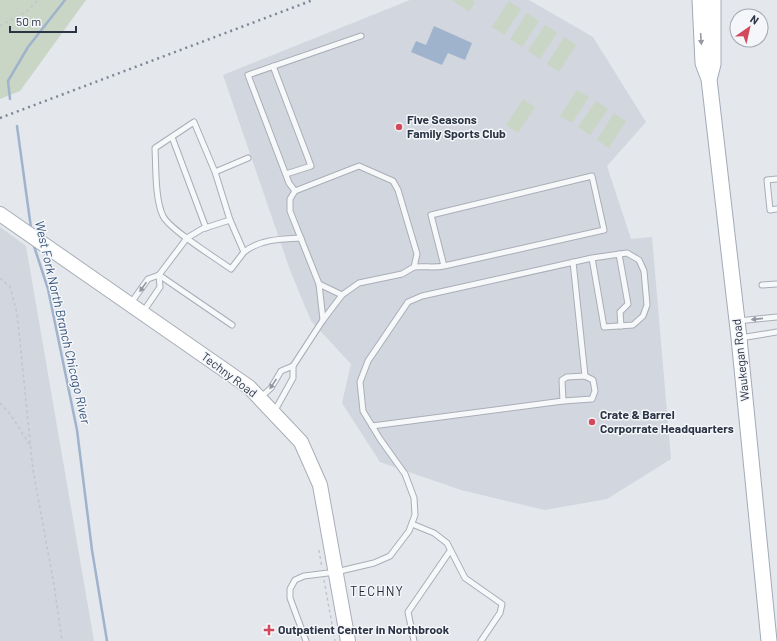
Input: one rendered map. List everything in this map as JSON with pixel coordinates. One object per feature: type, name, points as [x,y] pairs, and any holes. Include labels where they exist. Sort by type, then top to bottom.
[{"type":"main road","name":"Waukegan Road","points":[[700,0],[703,63],[709,79],[739,338],[769,641]]},
{"type":"main road","name":"Waukegan Road","points":[[709,79],[713,64],[713,0]]},
{"type":"main road","name":"Techny Road","points":[[0,214],[248,387],[301,442],[320,485],[329,573],[348,641]]},
{"type":"lane","points":[[295,191],[286,174],[248,75],[361,36]]},
{"type":"lane","points":[[273,66],[310,166],[286,174]]},
{"type":"lane","points":[[244,252],[230,220],[215,172],[194,122],[155,148],[159,199],[163,216],[174,229],[231,269],[244,252],[254,244],[301,238]]},
{"type":"lane","points":[[172,137],[206,228]]},
{"type":"lane","points":[[215,172],[248,158]]},
{"type":"lane","points":[[323,320],[319,284],[290,211],[290,199],[295,191],[359,166],[393,181],[398,190],[417,254],[414,267]]},
{"type":"lane","points":[[274,413],[293,378],[293,366],[323,320],[342,295],[359,283],[402,274],[414,267],[425,266],[433,268],[444,266],[604,230],[592,176],[431,215],[444,266]]},
{"type":"lane","points":[[777,179],[767,180],[770,210],[777,209]]},
{"type":"lane","points":[[130,305],[148,279],[160,275],[187,238],[206,228],[230,220]]},
{"type":"lane","points":[[306,641],[290,598],[290,589],[295,580],[304,576],[329,573],[374,563],[390,556],[409,531],[415,515],[414,498],[405,474],[363,411],[360,382],[368,361],[408,302],[434,293],[592,258],[627,253],[639,260],[644,270],[647,305],[643,316],[633,325],[604,328],[592,258]]},
{"type":"lane","points":[[619,254],[628,304],[620,312],[621,326]]},
{"type":"lane","points":[[573,262],[585,376]]},
{"type":"lane","points":[[142,313],[160,287],[160,275]]},
{"type":"lane","points":[[160,275],[232,325]]},
{"type":"lane","points":[[319,284],[342,295]]},
{"type":"lane","points":[[762,285],[777,284]]},
{"type":"lane","points":[[737,321],[777,317]]},
{"type":"lane","points":[[739,338],[777,332]]},
{"type":"lane","points":[[259,398],[271,388],[281,371],[293,366]]},
{"type":"lane","points":[[372,426],[564,401],[592,399],[595,391],[593,380],[585,376],[568,377],[562,380],[564,401]]},
{"type":"lane","points":[[412,524],[434,533],[447,543],[465,578],[502,604],[500,613],[481,641]]},
{"type":"lane","points":[[414,641],[408,612],[450,551]]},
{"type":"path","points":[[0,26],[27,11],[38,0]]},
{"type":"path","points":[[0,278],[10,287],[17,313],[36,487],[54,585],[62,641]]},
{"type":"path","points":[[0,403],[10,414],[31,446]]},
{"type":"path","points":[[319,546],[329,573],[335,641]]},
{"type":"shaded area","points":[[410,0],[529,0],[593,37],[646,122],[607,166],[631,239],[652,237],[671,459],[607,499],[545,510],[461,490],[380,462],[342,403],[351,364],[311,321],[290,270],[223,75]]},
{"type":"shaded area","points":[[0,227],[26,246],[94,641],[0,641]]},
{"type":"green space","points":[[0,0],[86,0],[20,91],[0,99]]},
{"type":"green space","points":[[452,0],[472,0],[475,2],[469,12]]},
{"type":"green space","points":[[509,1],[521,9],[504,35],[492,27]]},
{"type":"green space","points":[[527,13],[539,21],[522,47],[510,39]]},
{"type":"green space","points":[[545,25],[557,33],[540,59],[528,51]]},
{"type":"green space","points":[[564,37],[576,45],[559,72],[547,64]]},
{"type":"green space","points":[[577,90],[589,97],[572,123],[560,116]]},
{"type":"green space","points":[[523,99],[535,107],[518,133],[506,125]]},
{"type":"green space","points":[[596,101],[608,109],[590,135],[578,127]]},
{"type":"green space","points":[[614,113],[626,121],[609,148],[597,140]]},
{"type":"water","points":[[434,26],[472,43],[465,60],[448,53],[442,65],[411,52],[416,41],[426,45]]},
{"type":"waterway","name":"West Fork North Branch Chicago River","points":[[10,99],[8,81],[28,47],[65,0]]},
{"type":"waterway","name":"West Fork North Branch Chicago River","points":[[17,126],[31,228]]},
{"type":"waterway","name":"West Fork North Branch Chicago River","points":[[33,243],[48,289],[77,430],[92,550],[107,641]]},
{"type":"railway","points":[[0,118],[313,0]]},
{"type":"place","name":"Five Seasons Family Sports Club","points":[[399,127]]},
{"type":"place","name":"Crate & Barrel Corporrate Headquarters","points":[[592,422]]},
{"type":"place","name":"Outpatient Center in Northbrook","points":[[269,630]]},
{"type":"district","name":"TECHNY","points":[[377,591]]}]
